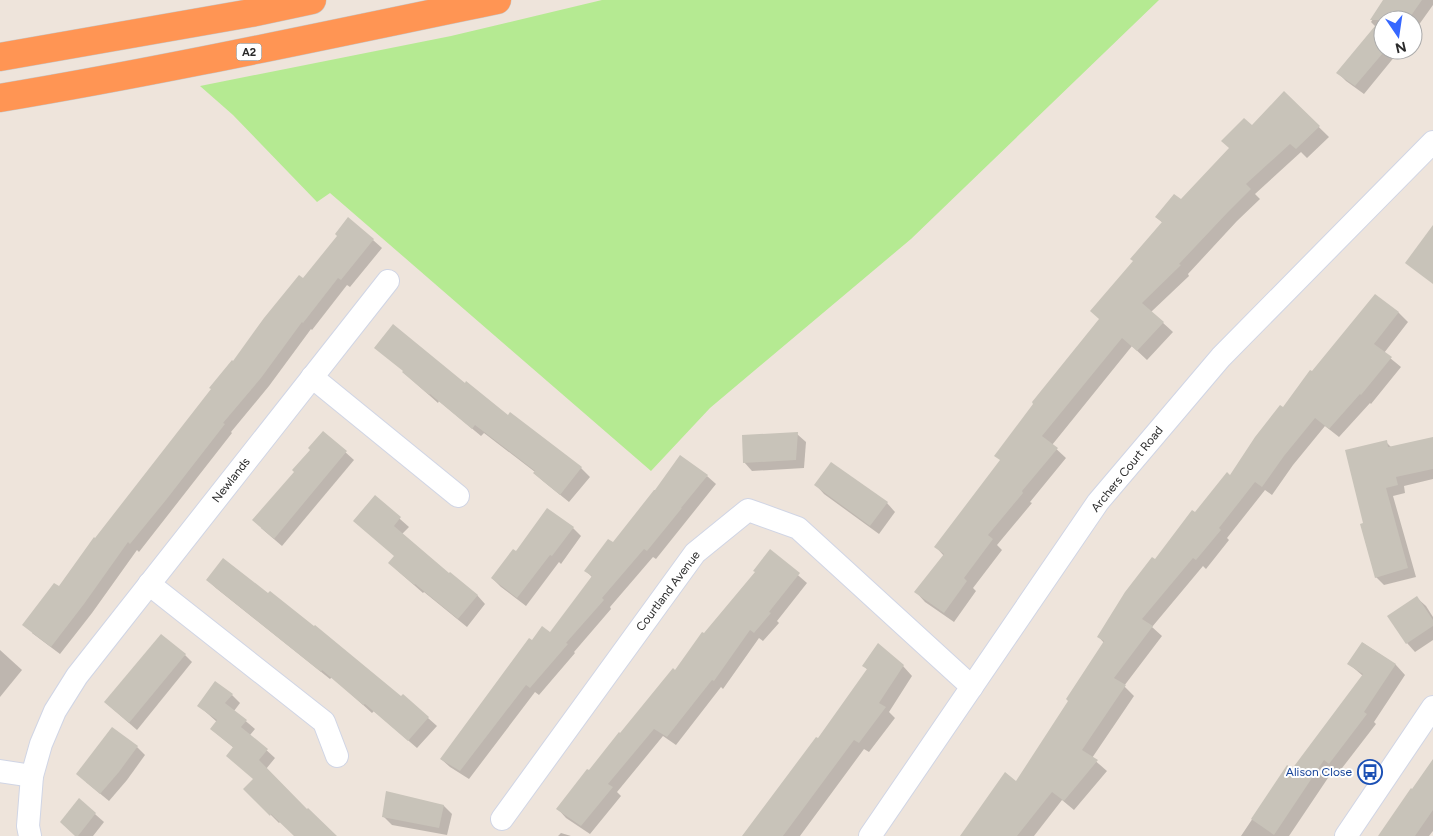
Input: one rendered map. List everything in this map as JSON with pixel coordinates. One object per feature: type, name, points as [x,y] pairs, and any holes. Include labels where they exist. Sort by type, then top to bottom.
[{"type":"highway","points":[[0,57],[222,18],[312,0]]},
{"type":"highway","name":"A2","points":[[0,98],[256,50],[497,0]]},
{"type":"street","name":"Archers Court Road","points":[[870,836],[1098,502],[1221,358],[1433,142]]},
{"type":"street","name":"Newlands","points":[[30,836],[28,826],[32,776],[55,710],[77,676],[388,281]]},
{"type":"street","points":[[312,377],[458,496]]},
{"type":"street","name":"Courtland Avenue","points":[[502,819],[694,553],[748,510],[798,528],[972,687]]},
{"type":"street","points":[[150,584],[324,722],[337,756]]},
{"type":"street","points":[[1346,836],[1433,707]]},
{"type":"street","points":[[0,771],[32,776]]},
{"type":"green space","points":[[602,0],[1159,0],[911,239],[710,408],[651,471],[330,193],[317,202],[233,115],[200,86],[451,36]]},
{"type":"building","points":[[1383,0],[1422,0],[1415,10],[1376,10]]},
{"type":"building","points":[[1373,28],[1373,60],[1377,60],[1355,86],[1336,73]]},
{"type":"building","points":[[1284,91],[1320,126],[1296,149],[1290,144],[1246,184],[1251,189],[1179,264],[1181,265],[1142,303],[1164,322],[1137,351],[1122,338],[1042,436],[1058,448],[988,535],[993,539],[964,578],[967,581],[944,613],[914,592],[944,554],[934,547],[1000,460],[994,456],[1033,404],[1032,402],[1099,319],[1090,311],[1133,261],[1130,259],[1162,222],[1155,217],[1174,194],[1181,199],[1229,148],[1221,141],[1244,118],[1252,125]]},
{"type":"building","points":[[348,217],[374,239],[341,280],[338,278],[302,322],[166,500],[130,544],[128,542],[51,647],[22,625],[54,583],[59,586],[94,537],[211,389],[209,388],[233,361],[264,318],[299,275],[303,278],[337,236],[335,234]]},
{"type":"building","points":[[1433,225],[1433,284],[1405,263]]},
{"type":"building","points":[[1375,294],[1399,312],[1374,344],[1392,357],[1361,395],[1329,429],[1315,418],[1262,487],[1255,482],[1219,528],[1221,530],[1196,560],[1193,558],[1142,619],[1153,626],[1114,678],[1126,685],[1082,750],[1098,760],[1064,801],[1052,792],[1017,836],[960,836],[1005,772],[1016,781],[1104,641],[1097,637],[1125,592],[1152,557],[1155,559],[1192,510],[1195,512],[1227,472],[1230,475],[1255,437],[1280,405],[1283,407],[1310,370],[1312,371]]},
{"type":"building","points":[[393,324],[465,383],[466,381],[508,415],[510,412],[582,467],[560,495],[533,473],[535,471],[475,425],[472,429],[374,348]]},
{"type":"building","points":[[323,431],[347,451],[274,539],[252,520],[294,472],[292,470],[310,450],[308,448]]},
{"type":"building","points":[[798,432],[796,460],[743,463],[742,435]]},
{"type":"building","points":[[1433,437],[1433,469],[1396,477],[1398,485],[1386,488],[1408,568],[1375,578],[1360,524],[1363,523],[1345,450],[1387,440],[1388,447]]},
{"type":"building","points":[[680,455],[708,475],[682,508],[647,551],[644,549],[602,598],[604,600],[530,688],[526,685],[460,771],[440,759],[529,638],[532,640],[542,626],[550,632],[592,576],[584,571],[608,539],[613,542],[655,490]]},
{"type":"building","points":[[831,462],[888,502],[870,526],[814,485]]},
{"type":"building","points":[[375,495],[401,517],[394,526],[478,595],[458,619],[388,563],[394,556],[353,521]]},
{"type":"building","points":[[547,508],[574,527],[517,598],[491,578],[513,549],[516,551]]},
{"type":"building","points":[[770,549],[800,573],[769,612],[771,613],[754,633],[750,630],[714,681],[712,680],[667,737],[654,729],[608,784],[613,787],[581,826],[556,809],[587,769],[589,770],[673,668],[675,670],[702,632],[704,633],[755,572],[753,571]]},
{"type":"building","points":[[223,558],[268,593],[270,591],[315,625],[401,696],[403,694],[429,717],[408,741],[365,704],[363,705],[322,670],[321,672],[206,580]]},
{"type":"building","points":[[1417,596],[1433,620],[1433,626],[1406,644],[1387,616]]},
{"type":"building","points":[[161,634],[186,654],[129,723],[104,702]]},
{"type":"building","points":[[1362,642],[1396,664],[1364,712],[1367,714],[1329,764],[1324,760],[1274,835],[1251,819],[1287,765],[1292,769],[1363,674],[1347,664]]},
{"type":"building","points":[[878,643],[904,665],[879,703],[886,707],[859,743],[854,740],[783,836],[742,836],[816,737],[818,738],[867,669],[862,666]]},
{"type":"building","points":[[215,681],[233,694],[225,703],[247,720],[241,727],[268,749],[259,760],[307,809],[337,836],[294,836],[271,814],[270,816],[243,789],[253,779],[226,756],[233,747],[210,729],[217,720],[197,706]]},
{"type":"building","points":[[112,727],[138,746],[100,794],[76,774]]},
{"type":"building","points":[[1433,759],[1433,810],[1415,836],[1378,836],[1411,788]]},
{"type":"building","points":[[386,791],[444,805],[439,828],[382,817]]},
{"type":"building","points":[[79,798],[96,813],[78,836],[75,836],[60,822]]},
{"type":"place","name":"Alison Close","points":[[1370,772]]}]
